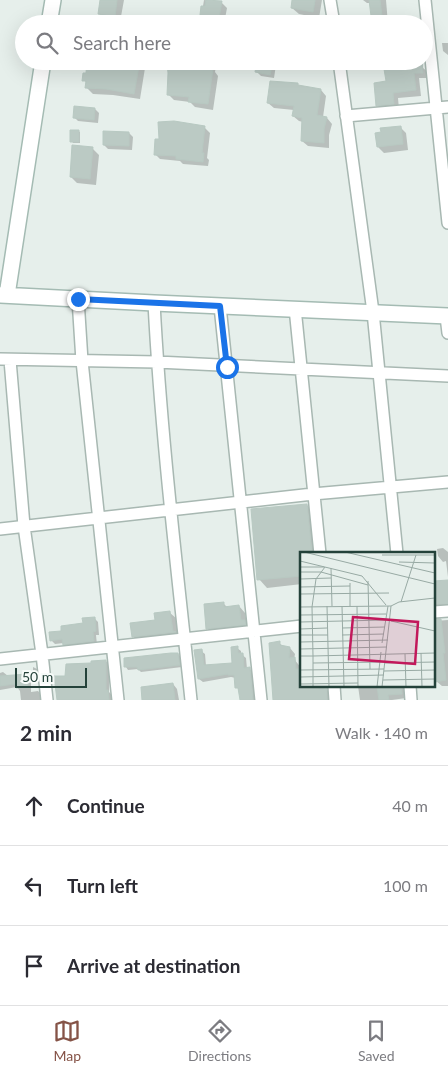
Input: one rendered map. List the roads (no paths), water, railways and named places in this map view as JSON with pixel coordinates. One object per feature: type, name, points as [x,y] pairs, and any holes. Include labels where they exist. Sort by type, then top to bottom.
[{"type":"street","points":[[50,15],[53,0]]},
{"type":"street","points":[[330,0],[332,15]]},
{"type":"street","points":[[425,0],[427,15]]},
{"type":"street","points":[[433,51],[442,108],[448,223]]},
{"type":"street","points":[[42,70],[4,295],[447,316],[448,333]]},
{"type":"street","points":[[340,70],[373,312],[397,552]]},
{"type":"street","points":[[346,116],[442,108]]},
{"type":"street","points":[[78,299],[82,361],[118,700]]},
{"type":"street","points":[[154,303],[157,362],[191,700]]},
{"type":"street","points":[[220,306],[261,700]]},
{"type":"street","points":[[296,308],[320,552]]},
{"type":"street","points":[[47,700],[24,526],[5,359],[157,362],[227,367],[301,368],[448,376]]},
{"type":"street","points":[[0,529],[313,494],[448,482]]},
{"type":"street","points":[[0,659],[300,626]]}]
